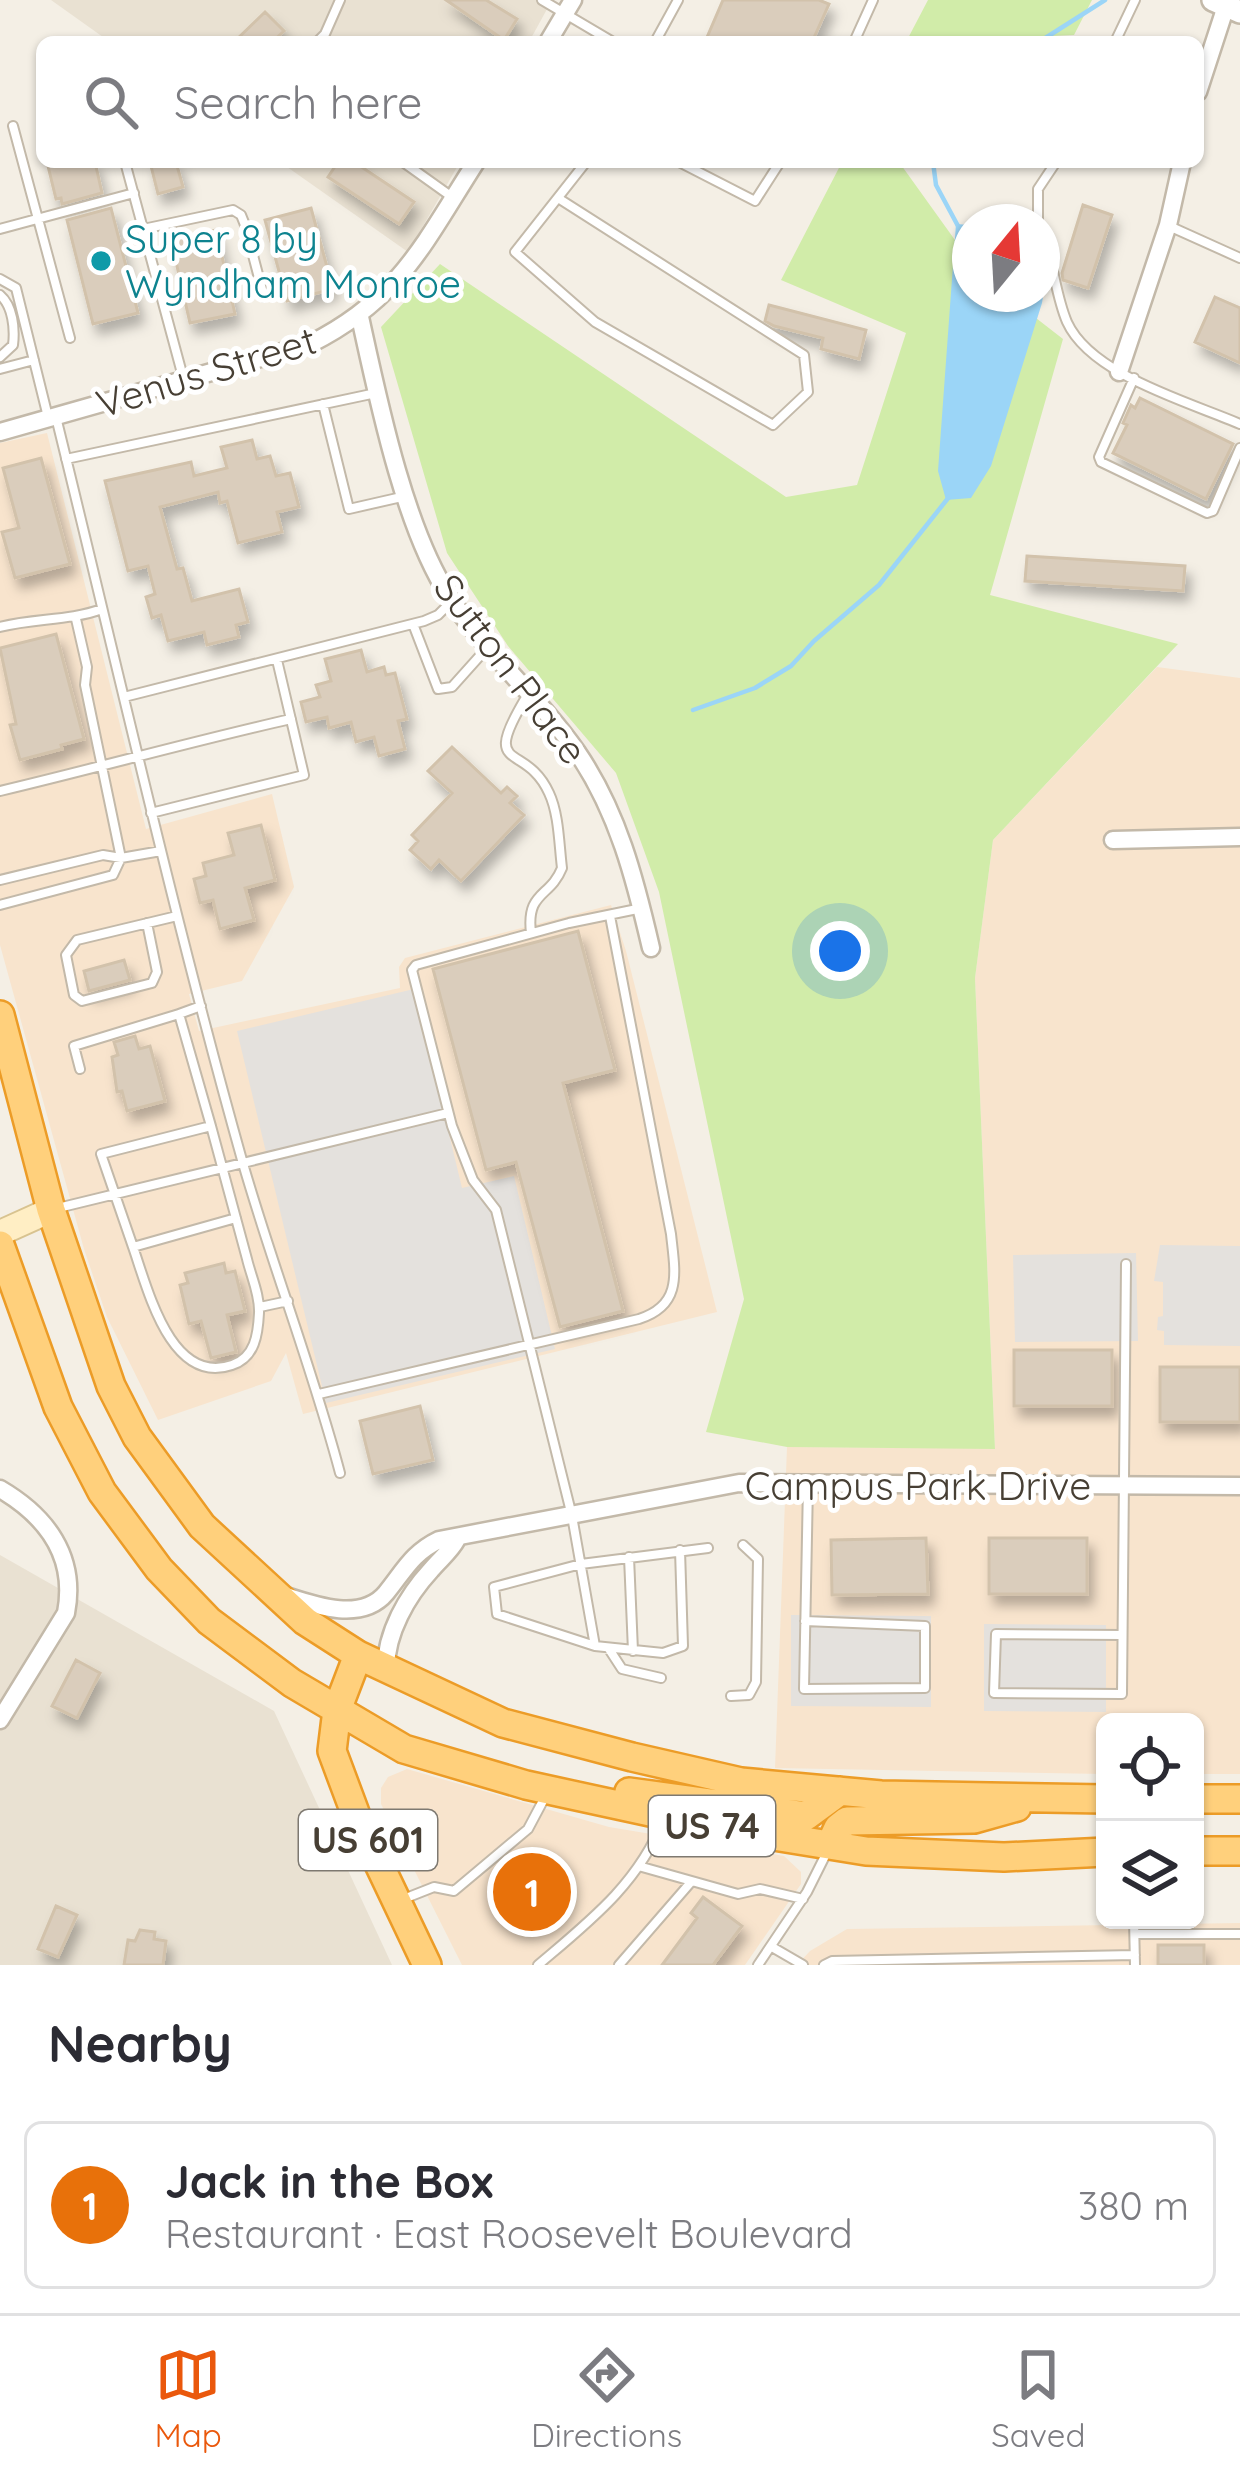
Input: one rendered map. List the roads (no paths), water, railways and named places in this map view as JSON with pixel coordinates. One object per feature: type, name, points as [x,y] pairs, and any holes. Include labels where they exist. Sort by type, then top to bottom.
[{"type":"highway","name":"US 74","points":[[0,1015],[51,1210],[111,1386],[137,1437],[202,1526],[305,1621],[358,1654],[503,1723],[741,1782],[840,1791],[1096,1799]]},
{"type":"highway","name":"US 74","points":[[0,1245],[58,1407],[116,1512],[158,1569],[209,1621],[292,1683],[404,1749],[549,1790],[668,1806],[866,1851],[1004,1857],[1096,1852]]},
{"type":"highway","name":"US 601","points":[[358,1654],[337,1710],[332,1751],[357,1818],[428,1965]]},
{"type":"highway","points":[[668,1806],[806,1816],[840,1791]]},
{"type":"highway","points":[[830,1845],[847,1821],[974,1819],[1045,1799]]},
{"type":"highway","points":[[1204,1799],[1240,1799]]},
{"type":"highway","points":[[1204,1851],[1240,1847]]},
{"type":"main road","points":[[0,1233],[51,1210]]},
{"type":"street","points":[[1204,74],[1226,6]]},
{"type":"street","points":[[552,36],[569,7]]},
{"type":"street","name":"Venus Street","points":[[0,432],[310,344],[360,317],[419,253],[472,168]]},
{"type":"street","points":[[1126,375],[1181,168]]},
{"type":"street","name":"Sutton Place","points":[[360,317],[428,559],[452,601],[595,780],[627,853],[651,948]]},
{"type":"street","points":[[1113,840],[1240,837]]},
{"type":"street","name":"Campus Park Drive","points":[[274,1592],[330,1608],[367,1606],[386,1593],[415,1554],[440,1540],[739,1483],[1240,1486]]},
{"type":"street","points":[[0,1489],[44,1520],[60,1552],[70,1597],[66,1613],[0,1720]]},
{"type":"street","points":[[386,1668],[388,1642],[396,1624],[420,1584],[457,1539]]},
{"type":"lane","points":[[322,36],[340,0]]},
{"type":"lane","points":[[542,0],[569,7],[605,36]]},
{"type":"lane","points":[[658,36],[678,0]]},
{"type":"lane","points":[[857,36],[874,0]]},
{"type":"lane","points":[[1118,36],[1135,0]]},
{"type":"lane","points":[[13,126],[70,338]]},
{"type":"lane","points":[[127,168],[184,379]]},
{"type":"lane","points":[[411,168],[453,198]]},
{"type":"lane","points":[[558,198],[804,355],[808,392],[773,424],[596,322],[514,252],[581,168]]},
{"type":"lane","points":[[692,168],[755,201],[776,168]]},
{"type":"lane","points":[[1038,204],[1038,189],[1052,168]]},
{"type":"lane","points":[[0,229],[134,193]]},
{"type":"lane","points":[[143,229],[233,210],[242,215],[264,297]]},
{"type":"lane","points":[[1168,225],[1240,258]]},
{"type":"lane","points":[[0,279],[16,288],[66,459],[160,850],[243,1163],[340,1473]]},
{"type":"lane","points":[[0,296],[7,302],[14,345],[0,357]]},
{"type":"lane","points":[[1060,300],[1076,340],[1126,375],[1240,424]]},
{"type":"lane","points":[[0,369],[34,360]]},
{"type":"lane","points":[[1126,375],[1101,462],[1207,513],[1213,512],[1240,448]]},
{"type":"lane","points":[[66,459],[379,393]]},
{"type":"lane","points":[[323,404],[349,509],[407,496]]},
{"type":"lane","points":[[124,697],[413,624],[439,615],[452,601]]},
{"type":"lane","points":[[0,627],[34,618],[76,619],[102,609]]},
{"type":"lane","points":[[0,905],[112,875],[121,858],[100,767],[85,685],[88,667],[76,619]]},
{"type":"lane","points":[[413,624],[438,689],[452,687],[488,648]]},
{"type":"lane","points":[[152,813],[302,776],[277,660]]},
{"type":"lane","points":[[528,694],[504,741],[509,753],[547,786],[562,868],[533,901],[531,933]]},
{"type":"lane","points":[[1,788],[291,719]]},
{"type":"lane","points":[[0,880],[103,855],[121,858],[160,850]]},
{"type":"lane","points":[[596,1646],[572,1516],[496,1210],[472,1180],[448,1113],[412,970],[531,933],[643,907]]},
{"type":"lane","points":[[147,923],[157,972],[152,983],[82,1001],[74,995],[66,955],[77,940],[147,923],[177,916]]},
{"type":"lane","points":[[319,1394],[658,1312],[671,1295],[675,1274],[671,1234],[610,916]]},
{"type":"lane","points":[[80,1069],[74,1046],[201,1006]]},
{"type":"lane","points":[[178,1014],[211,1126],[260,1306],[254,1347],[242,1362],[214,1370],[198,1368],[158,1317],[101,1154],[211,1126]]},
{"type":"lane","points":[[51,1210],[448,1113]]},
{"type":"lane","points":[[133,1246],[236,1218]]},
{"type":"lane","points":[[1122,1635],[996,1634],[994,1693],[1122,1694],[1126,1264]]},
{"type":"lane","points":[[260,1306],[288,1300]]},
{"type":"lane","points":[[806,1622],[925,1626],[925,1688],[804,1689],[808,1484]]},
{"type":"lane","points":[[731,1696],[748,1695],[756,1682],[758,1559],[743,1545]]},
{"type":"lane","points":[[680,1550],[682,1646],[663,1653],[596,1646],[496,1614],[494,1587],[581,1564],[680,1550],[708,1548]]},
{"type":"lane","points":[[629,1557],[632,1651]]},
{"type":"lane","points":[[609,1647],[622,1669],[661,1678]]},
{"type":"lane","points":[[398,1902],[434,1887],[454,1891],[527,1829],[549,1790]]},
{"type":"lane","points":[[538,1965],[641,1867],[668,1806]]},
{"type":"lane","points":[[758,1965],[802,1899],[830,1845]]},
{"type":"lane","points":[[641,1867],[738,1894],[760,1889],[802,1899]]},
{"type":"lane","points":[[619,1965],[691,1882]]},
{"type":"lane","points":[[824,1965],[832,1961],[1135,1960],[1135,1929]]},
{"type":"lane","points":[[1135,1934],[1240,1934]]},
{"type":"lane","points":[[772,1947],[803,1965]]},
{"type":"water","points":[[952,279],[952,312],[1039,312],[991,466],[971,498],[946,500],[938,471]]},
{"type":"waterway","points":[[1048,36],[1105,0]]},
{"type":"waterway","points":[[934,168],[936,185],[952,215]]},
{"type":"waterway","points":[[693,710],[755,688],[791,666],[879,585],[949,497]]},
{"type":"place","name":"Super 8 by Wyndham Monroe","points":[[101,261]]},
{"type":"place","name":"Jack in the Box","points":[[532,1892]]}]
